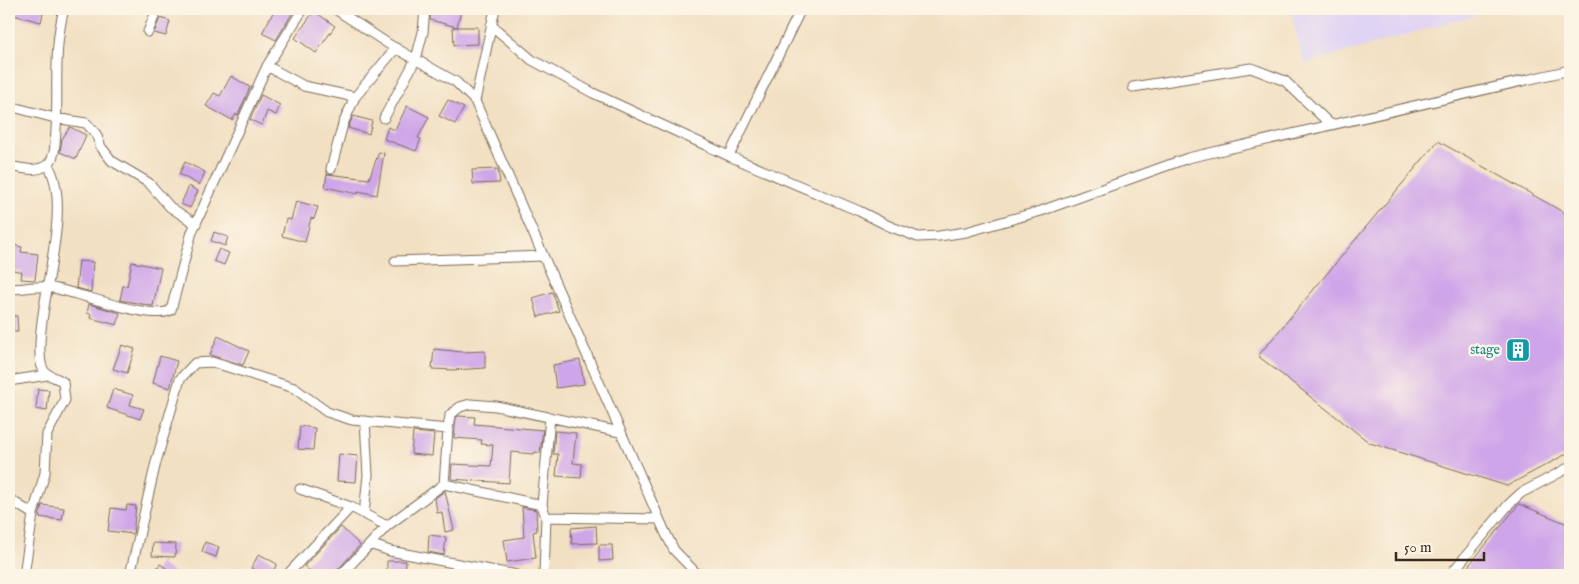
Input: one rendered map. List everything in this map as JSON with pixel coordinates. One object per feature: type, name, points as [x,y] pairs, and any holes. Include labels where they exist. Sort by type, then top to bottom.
[{"type":"street","points":[[9,166],[32,169],[48,165],[54,154],[55,80],[59,28],[64,9]]},
{"type":"street","points":[[148,32],[157,9]]},
{"type":"street","points":[[9,289],[47,287],[145,311],[167,313],[174,304],[196,224],[267,66],[304,9]]},
{"type":"street","points":[[335,9],[396,48],[456,82],[475,101],[659,519],[674,550],[698,575]]},
{"type":"street","points":[[384,118],[416,60],[423,32],[425,9]]},
{"type":"street","points":[[475,101],[495,9]]},
{"type":"street","points":[[728,156],[801,9]]},
{"type":"street","points":[[491,25],[532,60],[594,93],[728,156],[859,210],[889,226],[918,237],[966,232],[1041,211],[1188,158],[1570,70]]},
{"type":"street","points":[[331,169],[343,124],[355,98],[396,48]]},
{"type":"street","points":[[267,66],[304,86],[355,98]]},
{"type":"street","points":[[1132,86],[1251,68],[1285,81],[1330,124]]},
{"type":"street","points":[[9,106],[55,118],[86,123],[96,134],[101,147],[112,161],[149,183],[170,207],[196,224]]},
{"type":"street","points":[[47,375],[40,360],[40,332],[57,193],[55,180],[48,165]]},
{"type":"street","points":[[395,261],[543,256]]},
{"type":"street","points":[[130,575],[156,462],[180,379],[195,363],[212,362],[294,388],[327,412],[352,420],[448,429]]},
{"type":"street","points":[[9,381],[47,375],[63,382],[66,396],[47,434],[45,473],[33,514],[24,575]]},
{"type":"street","points":[[444,484],[450,414],[460,407],[470,404],[496,406],[620,432]]},
{"type":"street","points":[[544,575],[546,517],[542,505],[550,417]]},
{"type":"street","points":[[364,514],[368,475],[365,421]]},
{"type":"street","points":[[1450,575],[1509,504],[1521,493],[1570,467]]},
{"type":"street","points":[[341,575],[387,526],[444,484],[542,505]]},
{"type":"street","points":[[300,488],[351,508],[387,526]]},
{"type":"street","points":[[9,499],[33,514]]},
{"type":"street","points":[[287,575],[351,508]]},
{"type":"street","points":[[546,517],[659,519]]},
{"type":"street","points":[[370,544],[390,550],[517,575]]},
{"type":"shaded area","points":[[1290,9],[1497,9],[1304,64]]},
{"type":"building","points":[[9,9],[44,9],[41,22],[9,14]]},
{"type":"building","points":[[275,9],[295,9],[276,40],[262,33]]},
{"type":"building","points":[[431,9],[461,11],[457,27],[430,20]]},
{"type":"building","points":[[314,11],[335,26],[316,53],[295,38]]},
{"type":"building","points":[[160,18],[170,21],[166,36],[154,33]]},
{"type":"building","points":[[453,27],[478,27],[478,44],[454,45]]},
{"type":"building","points":[[231,76],[250,87],[238,115],[236,114],[232,120],[206,106],[214,93],[220,96]]},
{"type":"building","points":[[261,95],[280,105],[276,115],[267,111],[262,125],[250,120]]},
{"type":"building","points":[[448,100],[464,108],[455,124],[439,116]]},
{"type":"building","points":[[407,106],[429,117],[418,138],[421,139],[416,151],[384,139],[388,127],[395,130]]},
{"type":"building","points":[[353,116],[372,121],[369,134],[348,128]]},
{"type":"building","points":[[70,127],[86,135],[76,159],[60,152],[62,139]]},
{"type":"building","points":[[1438,141],[1570,216],[1570,452],[1507,486],[1370,443],[1258,356]]},
{"type":"building","points":[[379,152],[384,153],[377,195],[358,191],[358,194],[325,187],[327,174],[369,179]]},
{"type":"building","points":[[185,162],[205,172],[199,185],[179,174]]},
{"type":"building","points":[[498,169],[500,183],[473,184],[472,170]]},
{"type":"building","points":[[189,186],[198,191],[190,208],[181,204]]},
{"type":"building","points":[[296,201],[318,207],[314,219],[311,218],[305,242],[282,236],[286,219],[291,220]]},
{"type":"building","points":[[214,232],[228,237],[225,246],[211,241]]},
{"type":"building","points":[[9,244],[22,247],[21,252],[38,254],[35,280],[21,279],[22,272],[9,269]]},
{"type":"building","points":[[219,249],[229,253],[224,265],[214,261]]},
{"type":"building","points":[[79,261],[93,262],[91,292],[76,288]]},
{"type":"building","points":[[132,262],[161,268],[153,306],[120,300],[123,285],[127,286]]},
{"type":"building","points":[[552,292],[559,311],[538,317],[533,298]]},
{"type":"building","points":[[89,304],[120,313],[117,325],[90,318],[91,314],[87,313]]},
{"type":"building","points":[[9,316],[17,316],[18,332],[9,332]]},
{"type":"building","points":[[218,336],[249,351],[243,365],[210,355]]},
{"type":"building","points":[[122,345],[135,349],[127,373],[113,369]]},
{"type":"building","points":[[434,349],[462,352],[485,351],[485,368],[432,369]]},
{"type":"building","points":[[160,356],[177,361],[170,388],[153,383]]},
{"type":"building","points":[[580,360],[584,384],[556,388],[553,365]]},
{"type":"building","points":[[38,389],[49,390],[47,411],[36,409]]},
{"type":"building","points":[[113,389],[133,395],[130,405],[144,409],[140,419],[107,408]]},
{"type":"building","points":[[458,416],[475,417],[474,424],[543,430],[540,453],[511,452],[509,483],[451,479],[452,464],[491,466],[493,445],[481,444],[482,440],[454,438],[456,418]]},
{"type":"building","points":[[300,426],[315,428],[313,450],[298,449]]},
{"type":"building","points":[[555,431],[576,433],[573,463],[582,464],[581,478],[556,476],[558,454],[553,454]]},
{"type":"building","points":[[413,432],[434,434],[432,456],[411,454]]},
{"type":"building","points":[[339,454],[358,456],[356,482],[337,481]]},
{"type":"building","points":[[445,491],[454,530],[445,532],[442,512],[437,513],[435,498]]},
{"type":"building","points":[[1519,504],[1570,525],[1570,575],[1461,575]]},
{"type":"building","points":[[42,505],[64,508],[62,520],[39,517]]},
{"type":"building","points":[[127,505],[136,506],[133,534],[108,531],[111,508],[126,510]]},
{"type":"building","points":[[522,507],[536,510],[537,531],[533,532],[536,558],[507,562],[504,540],[524,537]]},
{"type":"building","points":[[596,526],[597,543],[572,544],[571,528]]},
{"type":"building","points":[[341,527],[360,545],[333,575],[314,575],[304,566]]},
{"type":"building","points":[[429,535],[446,537],[444,555],[428,552]]},
{"type":"building","points":[[205,542],[219,547],[216,557],[202,552]]},
{"type":"building","points":[[153,543],[176,544],[175,557],[152,556]]},
{"type":"building","points":[[599,545],[612,545],[613,560],[599,561]]},
{"type":"building","points":[[259,554],[277,564],[271,575],[265,575],[251,568]]},
{"type":"building","points":[[387,561],[406,561],[405,575],[387,575]]},
{"type":"building","points":[[160,564],[177,575],[152,575]]},
{"type":"place","name":"stage","points":[[1518,350]]}]
